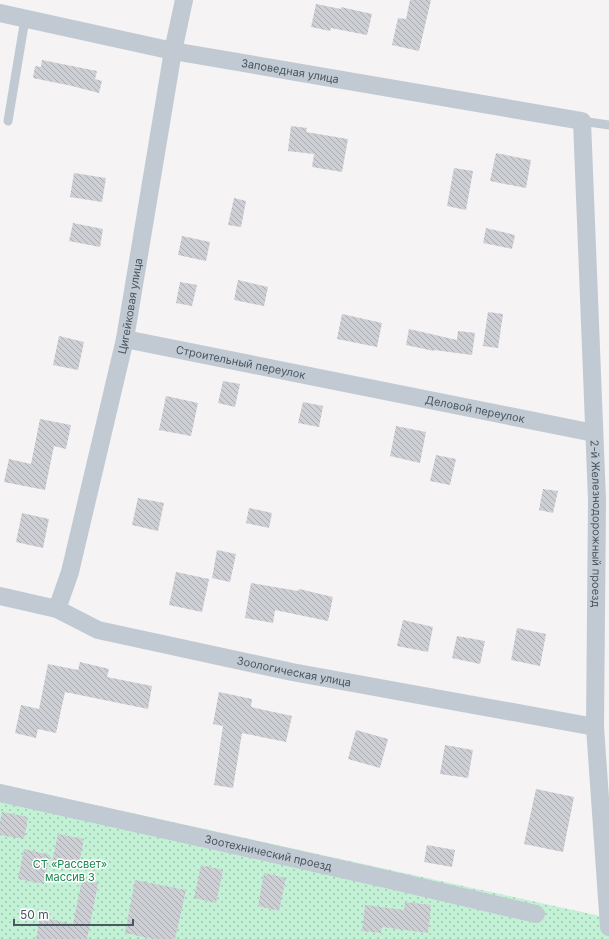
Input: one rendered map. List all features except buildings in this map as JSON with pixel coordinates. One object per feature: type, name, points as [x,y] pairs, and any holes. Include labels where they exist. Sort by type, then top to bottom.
[{"type":"street","name":"Цигейковая улица","points":[[57,609],[70,572],[126,339],[173,51],[184,0]]},
{"type":"street","name":"Заповедная улица","points":[[0,13],[173,51],[582,121]]},
{"type":"street","name":"2-й Железнодорожный проезд","points":[[582,121],[597,500],[595,727],[609,927]]},
{"type":"street","name":"Строительный переулок","points":[[126,339],[355,386]]},
{"type":"street","name":"Деловой переулок","points":[[355,386],[594,433]]},
{"type":"street","name":"Зоологическая улица","points":[[0,596],[57,609],[98,630],[292,672],[595,727]]},
{"type":"street","name":"Зоотехнический проезд","points":[[0,793],[536,914]]},
{"type":"lane","points":[[8,121],[25,19]]},
{"type":"lane","points":[[582,121],[609,125]]},
{"type":"green space","name":"СТ «Рассвет» массив 3","points":[[0,784],[609,918],[609,939],[0,939]]}]
